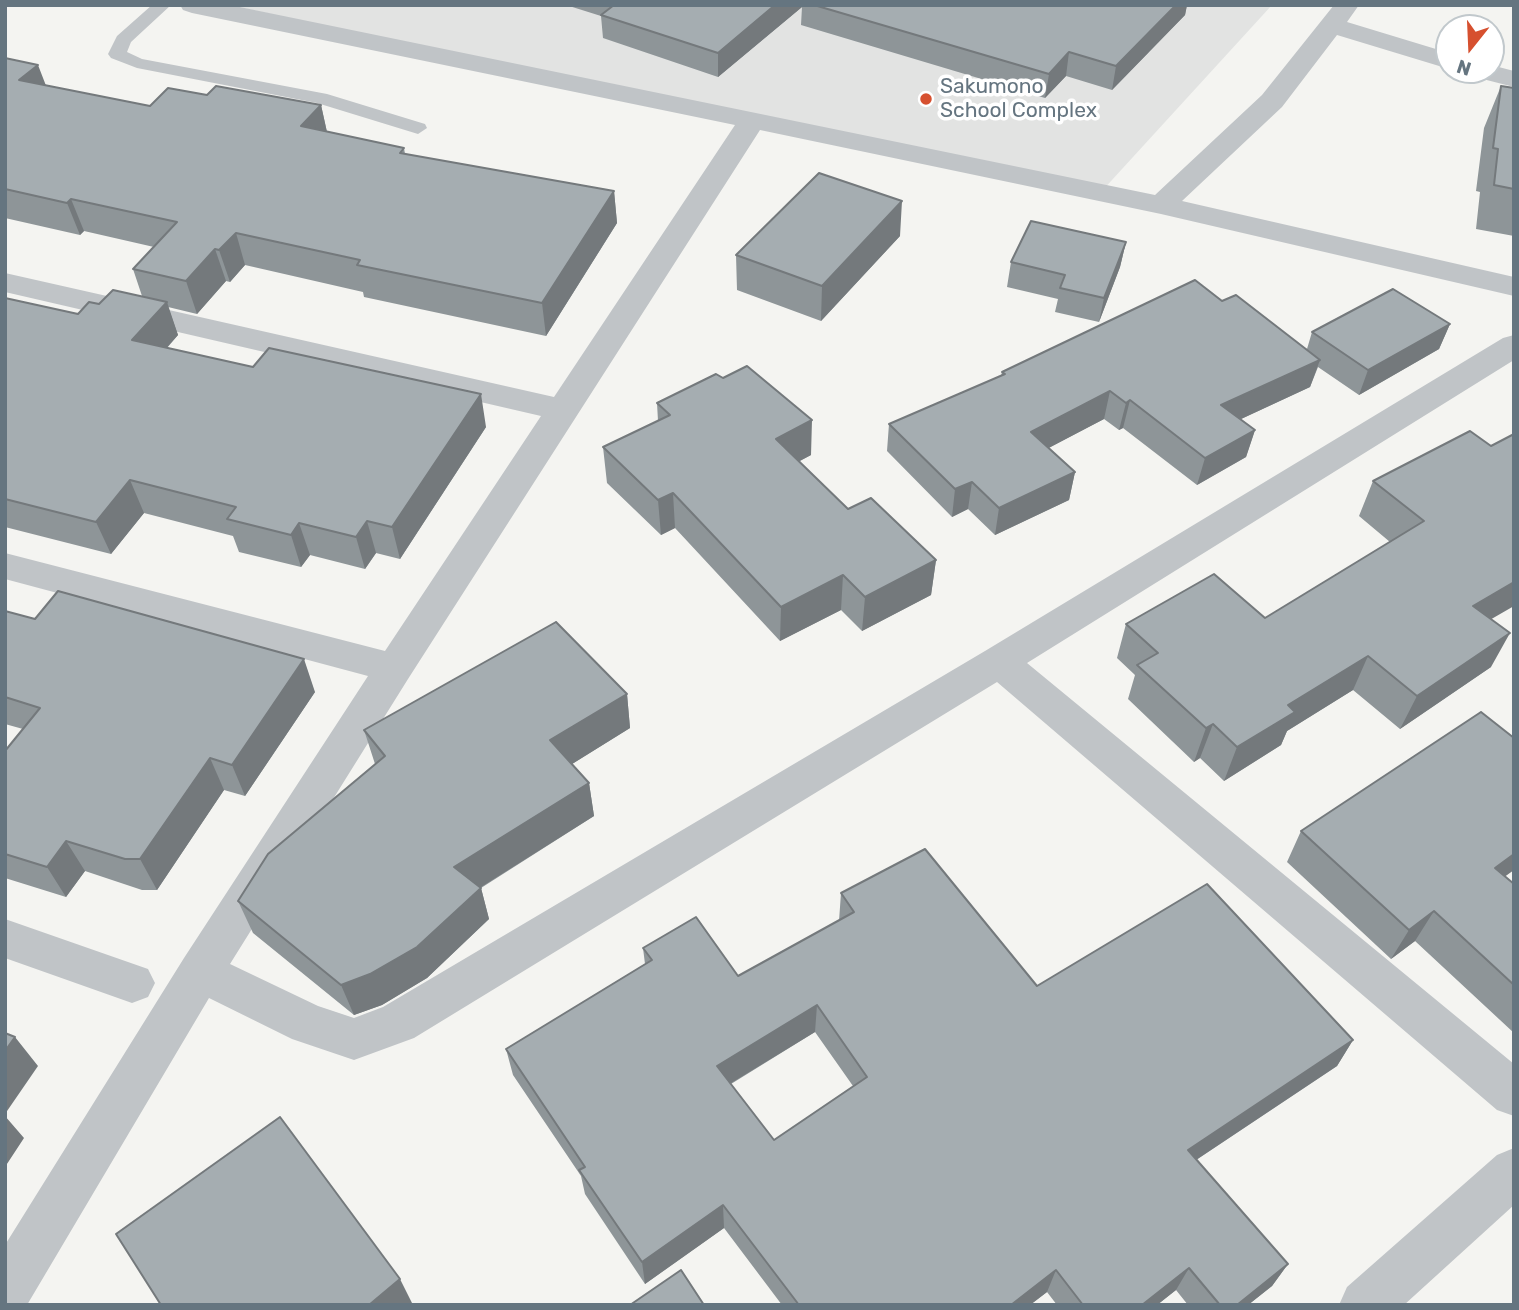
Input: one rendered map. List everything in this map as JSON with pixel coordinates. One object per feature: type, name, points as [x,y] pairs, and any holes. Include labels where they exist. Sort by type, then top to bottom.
[{"type":"street","points":[[192,5],[1161,205],[1514,288]]},
{"type":"street","points":[[1161,205],[1272,101],[1338,15],[1435,55]]},
{"type":"street","points":[[5,1293],[200,972],[394,668],[752,121]]},
{"type":"street","points":[[5,282],[563,410]]},
{"type":"street","points":[[200,972],[308,1024],[354,1039],[398,1023],[999,662],[1514,345]]},
{"type":"street","points":[[5,566],[394,668]]},
{"type":"street","points":[[999,662],[1514,1094]]},
{"type":"street","points":[[5,939],[132,983]]},
{"type":"street","points":[[1365,1305],[1514,1172]]},
{"type":"lane","points":[[163,5],[123,40],[117,54],[137,63],[320,98],[418,128]]},
{"type":"shaded area","name":"Sakumono School Complex","points":[[229,5],[1272,5],[1101,192]]},
{"type":"building","points":[[614,5],[775,5],[718,53],[601,15]]},
{"type":"building","points":[[814,5],[1176,5],[1116,66],[1069,52],[1049,74]]},
{"type":"building","points":[[5,58],[38,65],[19,80],[150,106],[168,88],[207,95],[216,86],[321,105],[301,126],[404,148],[400,153],[614,191],[542,303],[357,265],[360,260],[236,233],[219,250],[215,249],[186,281],[133,269],[177,222],[71,199],[67,203],[5,189]]},
{"type":"building","points":[[1501,86],[1514,88],[1514,189],[1494,185],[1498,149],[1493,148]]},
{"type":"building","points":[[819,173],[902,201],[822,286],[736,255]]},
{"type":"building","points":[[1031,221],[1126,242],[1104,298],[1060,288],[1065,275],[1011,262]]},
{"type":"building","points":[[1195,280],[1222,301],[1236,295],[1320,360],[1221,405],[1255,430],[1205,458],[1130,400],[1126,403],[1110,391],[1031,432],[1075,472],[999,508],[972,482],[955,489],[889,424],[1005,374],[1002,372]]},
{"type":"building","points":[[1393,289],[1450,324],[1368,370],[1312,332]]},
{"type":"building","points":[[113,290],[167,302],[132,340],[253,367],[269,348],[481,394],[392,527],[367,521],[356,537],[299,523],[291,535],[227,519],[236,507],[130,480],[96,522],[5,499],[5,298],[78,314],[89,302],[99,304]]},
{"type":"building","points":[[747,366],[812,420],[776,439],[848,509],[871,498],[936,560],[865,597],[843,575],[781,607],[673,493],[658,500],[603,447],[670,415],[657,403],[716,374],[723,378]]},
{"type":"building","points":[[1470,431],[1491,446],[1514,434],[1514,582],[1473,606],[1510,633],[1417,696],[1368,656],[1288,705],[1295,712],[1237,747],[1213,724],[1206,728],[1137,665],[1158,653],[1126,624],[1214,574],[1265,618],[1424,521],[1373,481]]},
{"type":"building","points":[[58,591],[304,659],[232,765],[210,758],[140,859],[125,859],[66,841],[47,867],[5,854],[5,751],[40,708],[5,697],[5,611],[35,619]]},
{"type":"building","points":[[556,622],[627,694],[550,740],[589,783],[454,867],[481,888],[417,947],[370,974],[341,985],[238,901],[268,854],[385,756],[364,730]]},
{"type":"building","points":[[1481,712],[1514,738],[1514,854],[1495,868],[1514,884],[1514,985],[1434,911],[1409,930],[1301,831]]},
{"type":"building","points":[[925,849],[1037,986],[1207,884],[1353,1040],[1188,1150],[1288,1264],[1237,1305],[1220,1305],[1189,1268],[1142,1305],[1083,1305],[1056,1270],[1011,1305],[799,1305],[723,1205],[642,1262],[579,1170],[585,1167],[506,1049],[652,960],[643,948],[696,917],[738,976],[854,912],[841,893]],"holes":[[[817,1005],[867,1077],[774,1140],[717,1066]]]},
{"type":"building","points":[[5,1033],[15,1037],[5,1051]]},
{"type":"building","points":[[280,1117],[400,1279],[369,1305],[161,1305],[116,1234]]},
{"type":"building","points":[[681,1270],[704,1305],[630,1305]]},
{"type":"place","name":"Sakumono School Complex","points":[[926,99]]}]
